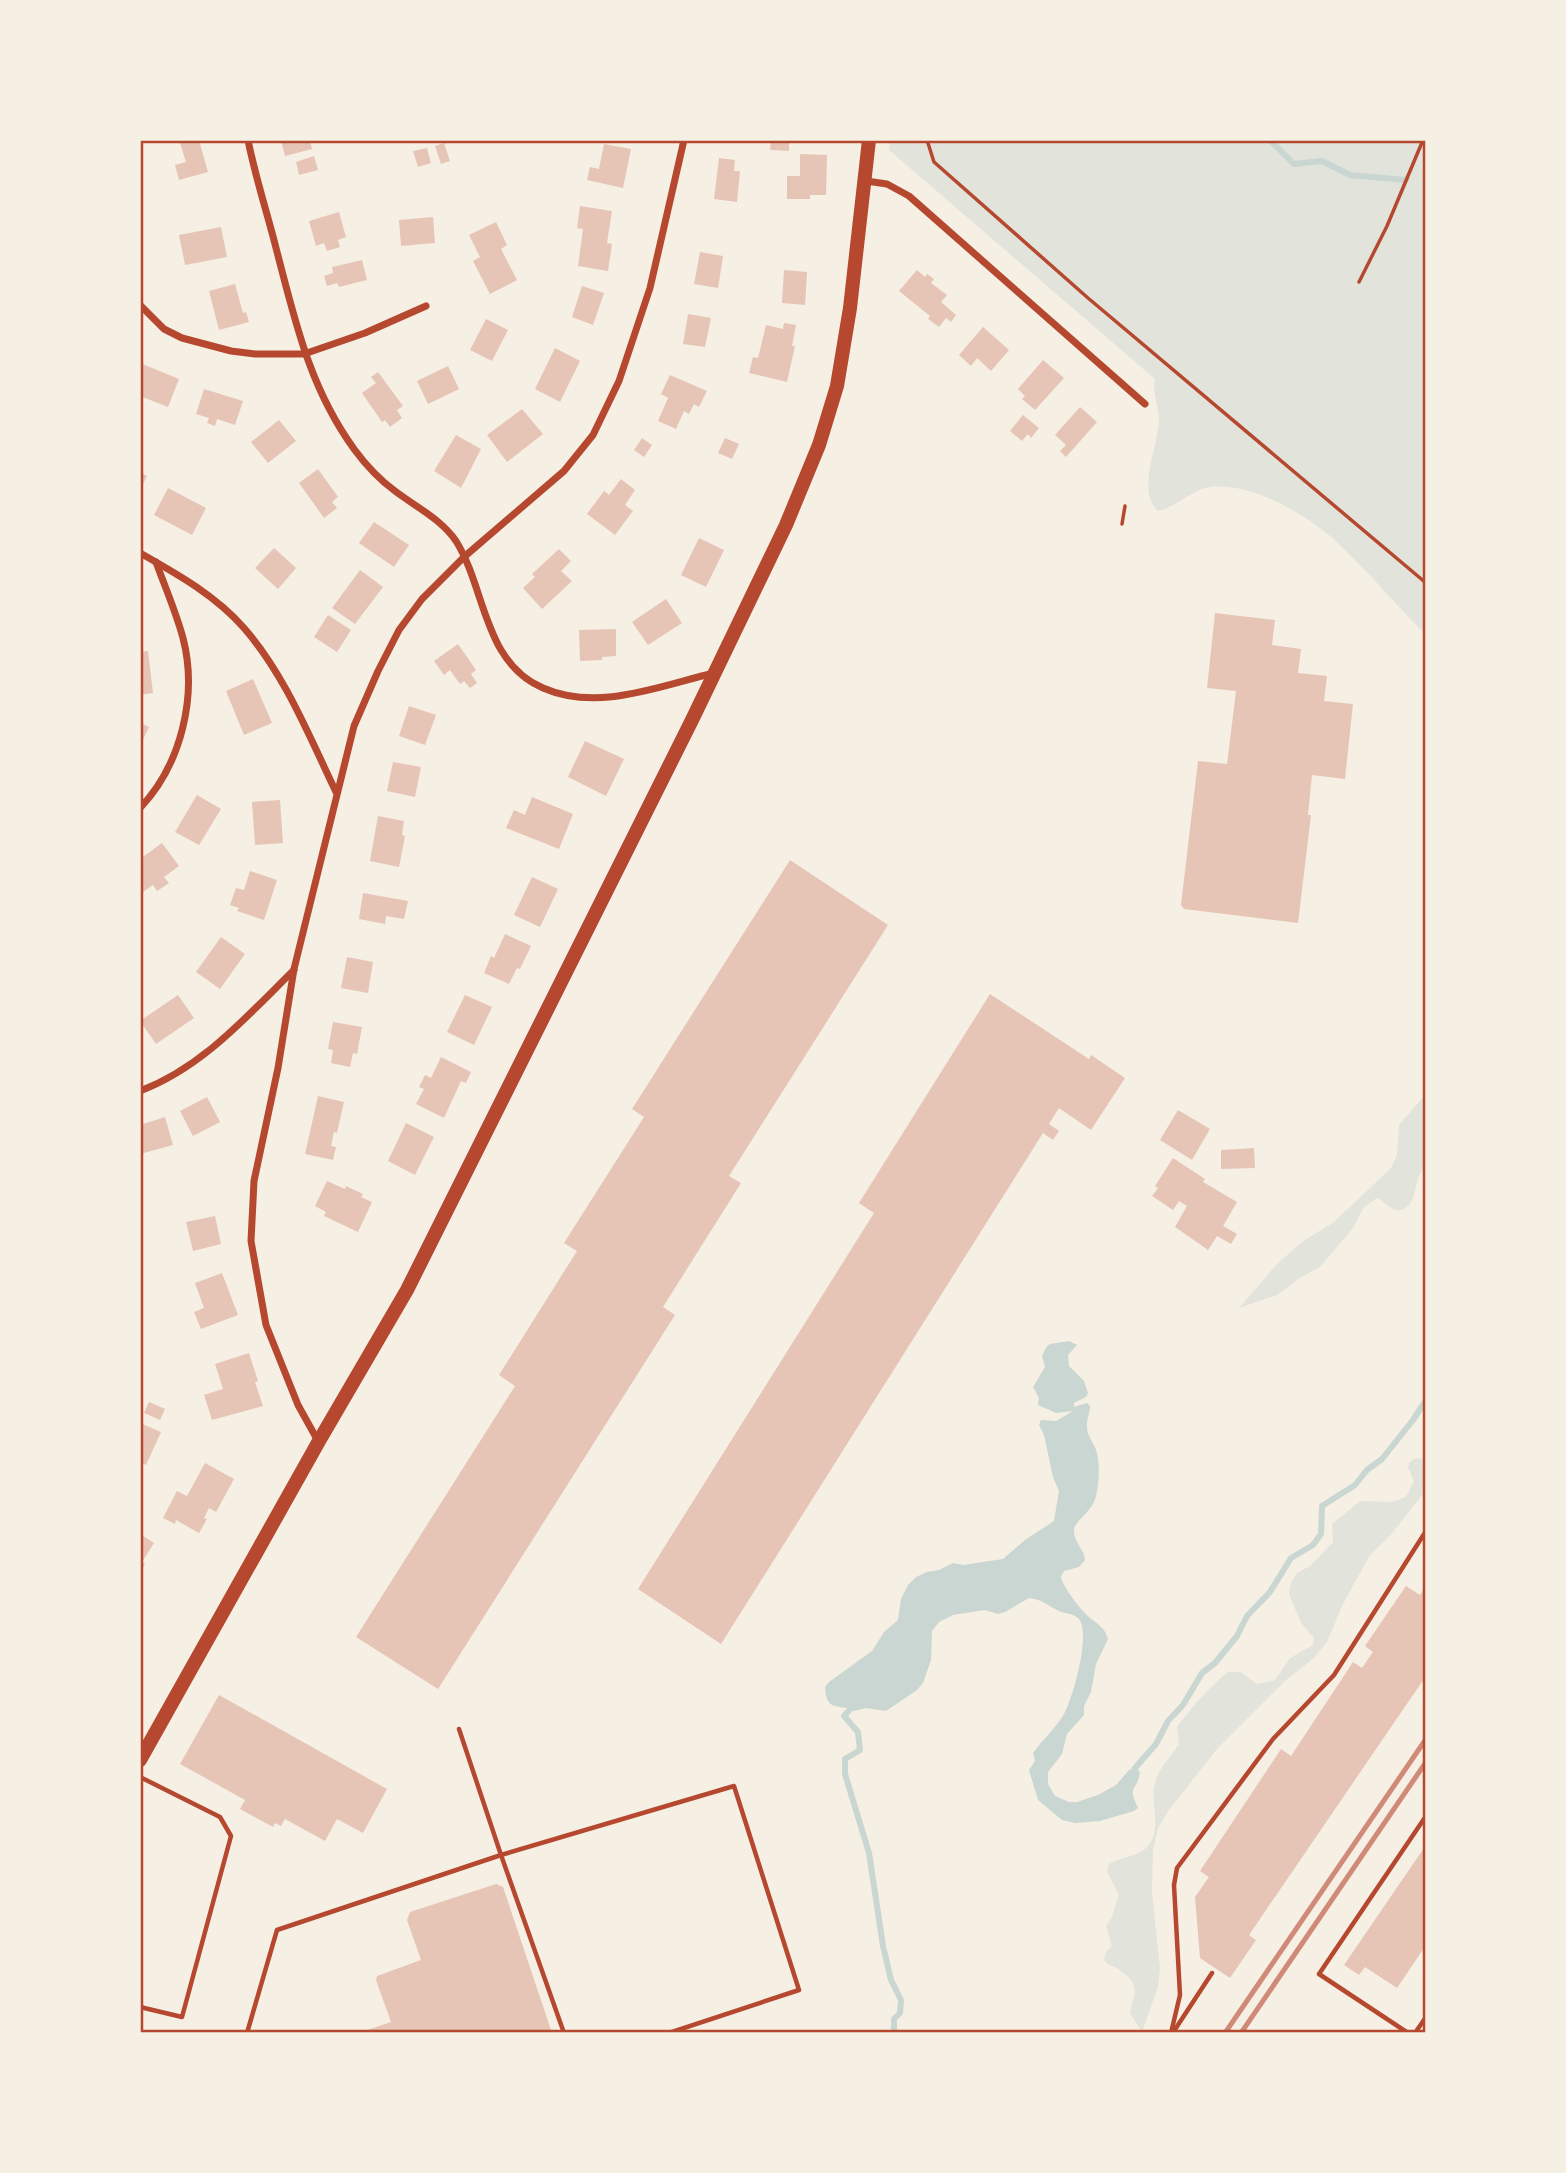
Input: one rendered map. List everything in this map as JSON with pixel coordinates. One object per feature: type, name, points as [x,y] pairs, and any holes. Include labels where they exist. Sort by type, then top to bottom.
[{"type":"main road","points":[[140,1760],[318,1441],[407,1290],[786,525],[819,445],[837,386],[850,308],[869,140]]},
{"type":"street","points":[[248,140],[304,354],[322,397],[354,450],[378,476],[447,530],[464,557],[494,638],[514,666],[541,687],[563,695],[612,698],[714,673]]},
{"type":"street","points":[[318,1441],[298,1405],[266,1325],[250,1241],[254,1181],[278,1068],[294,969],[354,726],[399,630],[422,598],[464,557],[564,471],[593,435],[618,381],[650,288],[684,140]]},
{"type":"street","points":[[866,181],[887,184],[909,196],[1145,404]]},
{"type":"street","points":[[140,306],[164,329],[182,338],[255,354],[304,354],[365,333],[426,306]]},
{"type":"street","points":[[140,552],[197,587],[244,627],[267,658],[289,696],[337,793]]},
{"type":"street","points":[[140,808],[159,785],[170,764],[186,715],[188,689],[183,639],[156,562]]},
{"type":"street","points":[[140,1091],[177,1073],[211,1050],[294,969]]},
{"type":"lane","points":[[1172,2033],[1180,1995],[1174,1885],[1177,1868],[1261,1754],[1334,1675],[1426,1531]]},
{"type":"lane","points":[[459,1729],[564,2033]]},
{"type":"lane","points":[[140,1777],[220,1817],[231,1836],[182,2017],[140,2007]]},
{"type":"lane","points":[[247,2033],[277,1930],[502,1855],[734,1786],[799,1990],[669,2033]]},
{"type":"lane","points":[[1408,2033],[1319,1974],[1426,1816]]},
{"type":"lane","points":[[1172,2033],[1212,1973]]},
{"type":"lane","points":[[1415,2033],[1426,2017]]},
{"type":"path","points":[[927,140],[934,162],[1199,392],[1426,583]]},
{"type":"path","points":[[1359,282],[1387,226],[1423,140]]},
{"type":"path","points":[[1122,524],[1125,506]]},
{"type":"shaded area","points":[[890,140],[1426,140],[1426,635],[1328,534],[1298,513],[1263,496],[1227,487],[1204,488],[1158,511],[1151,502],[1148,479],[1159,417],[1155,379],[889,150]]},
{"type":"shaded area","points":[[1426,1094],[1426,1165],[1408,1206],[1397,1210],[1377,1198],[1364,1207],[1353,1228],[1320,1267],[1277,1295],[1239,1308],[1277,1264],[1302,1242],[1334,1222],[1391,1168],[1397,1155],[1399,1125]]},
{"type":"shaded area","points":[[1069,1341],[1077,1345],[1068,1355],[1069,1366],[1084,1381],[1088,1393],[1074,1403],[1074,1407],[1087,1403],[1090,1406],[1087,1431],[1097,1453],[1099,1474],[1094,1502],[1074,1531],[1085,1560],[1079,1567],[1064,1571],[1061,1577],[1073,1599],[1103,1629],[1108,1639],[1096,1664],[1084,1715],[1067,1734],[1062,1754],[1048,1772],[1048,1784],[1055,1796],[1069,1802],[1077,1802],[1116,1785],[1129,1770],[1138,1769],[1140,1773],[1133,1792],[1138,1808],[1100,1821],[1075,1823],[1062,1820],[1038,1800],[1029,1770],[1035,1761],[1033,1753],[1064,1714],[1072,1695],[1083,1638],[1079,1619],[1074,1616],[1029,1598],[998,1614],[985,1610],[953,1615],[939,1622],[932,1631],[931,1660],[923,1683],[886,1711],[866,1708],[854,1711],[834,1706],[828,1701],[825,1687],[872,1651],[884,1632],[898,1620],[901,1599],[908,1585],[916,1577],[953,1563],[963,1565],[1003,1559],[1054,1521],[1059,1491],[1039,1425],[1041,1420],[1056,1421],[1073,1411],[1056,1413],[1038,1405],[1039,1398],[1033,1387],[1045,1367],[1042,1356],[1047,1346]]},
{"type":"shaded area","points":[[1421,1458],[1426,1461],[1426,1490],[1389,1537],[1370,1555],[1342,1606],[1327,1642],[1314,1658],[1286,1680],[1217,1749],[1158,1828],[1153,1850],[1152,1891],[1160,1969],[1158,1987],[1142,2032],[1130,2013],[1135,1994],[1134,1985],[1126,1975],[1104,1960],[1106,1952],[1112,1946],[1106,1926],[1112,1917],[1119,1894],[1107,1872],[1109,1864],[1140,1852],[1152,1839],[1156,1781],[1179,1744],[1177,1727],[1201,1698],[1228,1672],[1241,1672],[1257,1684],[1275,1680],[1290,1658],[1313,1645],[1314,1638],[1301,1623],[1289,1594],[1291,1582],[1297,1573],[1310,1566],[1333,1542],[1332,1524],[1360,1501],[1392,1502],[1406,1497],[1414,1481],[1408,1468],[1409,1463]]},
{"type":"building","points":[[199,140],[208,172],[179,180],[175,165],[186,162],[180,143]]},
{"type":"building","points":[[281,140],[310,140],[312,149],[285,156]]},
{"type":"building","points":[[771,140],[789,140],[789,151],[770,150]]},
{"type":"building","points":[[444,143],[450,161],[441,164],[435,146]]},
{"type":"building","points":[[604,144],[631,149],[623,188],[587,180],[590,167],[599,169]]},
{"type":"building","points":[[427,148],[431,163],[418,167],[413,151]]},
{"type":"building","points":[[800,154],[827,155],[826,195],[810,195],[810,199],[787,199],[787,176],[800,176]]},
{"type":"building","points":[[314,156],[318,170],[299,175],[296,162]]},
{"type":"building","points":[[719,158],[735,160],[734,171],[740,171],[737,202],[714,199]]},
{"type":"building","points":[[580,206],[612,211],[607,243],[612,244],[608,271],[578,266],[583,229],[577,228]]},
{"type":"building","points":[[339,212],[346,237],[338,240],[340,247],[327,251],[324,243],[316,246],[309,221]]},
{"type":"building","points":[[433,217],[435,243],[401,246],[399,220]]},
{"type":"building","points":[[496,222],[507,245],[501,249],[517,280],[490,294],[473,261],[480,257],[469,235]]},
{"type":"building","points":[[221,227],[227,257],[185,265],[179,235]]},
{"type":"building","points":[[700,252],[723,256],[718,288],[694,284]]},
{"type":"building","points":[[362,260],[367,280],[339,287],[337,283],[327,286],[324,276],[333,273],[332,267]]},
{"type":"building","points":[[784,270],[807,272],[805,305],[782,303]]},
{"type":"building","points":[[917,270],[925,277],[927,274],[934,279],[931,283],[947,295],[941,302],[956,315],[951,322],[946,318],[939,327],[928,319],[930,316],[899,291]]},
{"type":"building","points":[[235,284],[243,313],[246,312],[249,322],[219,330],[209,291]]},
{"type":"building","points":[[582,286],[604,293],[593,325],[572,317]]},
{"type":"building","points":[[688,314],[711,318],[705,347],[683,344]]},
{"type":"building","points":[[486,319],[508,330],[492,361],[470,350]]},
{"type":"building","points":[[784,323],[796,325],[792,346],[795,346],[787,382],[749,373],[753,357],[758,358],[766,325],[783,329]]},
{"type":"building","points":[[983,327],[1009,350],[991,371],[977,358],[971,366],[959,355]]},
{"type":"building","points":[[555,348],[580,361],[560,402],[535,389]]},
{"type":"building","points":[[1043,360],[1064,378],[1035,410],[1022,399],[1025,396],[1018,389]]},
{"type":"building","points":[[140,363],[179,379],[168,407],[140,396]]},
{"type":"building","points":[[448,366],[459,389],[428,404],[417,381]]},
{"type":"building","points":[[378,372],[403,406],[397,410],[402,418],[390,427],[385,420],[382,422],[362,393],[376,383],[371,377]]},
{"type":"building","points":[[670,375],[707,391],[699,407],[694,404],[689,414],[684,411],[676,429],[658,421],[668,398],[661,394]]},
{"type":"building","points":[[204,389],[243,401],[235,425],[217,419],[215,426],[207,423],[209,418],[196,414]]},
{"type":"building","points":[[1080,407],[1097,422],[1066,457],[1060,451],[1066,445],[1055,435]]},
{"type":"building","points":[[522,409],[543,434],[507,462],[487,435]]},
{"type":"building","points":[[1023,415],[1039,428],[1031,438],[1028,434],[1022,441],[1010,431]]},
{"type":"building","points":[[279,420],[296,441],[268,463],[251,442]]},
{"type":"building","points":[[456,435],[481,449],[461,488],[434,471]]},
{"type":"building","points":[[642,438],[652,445],[644,457],[634,450]]},
{"type":"building","points":[[725,438],[739,444],[732,459],[718,453]]},
{"type":"building","points":[[318,469],[338,497],[332,502],[337,508],[324,518],[299,483]]},
{"type":"building","points":[[140,472],[147,476],[140,490]]},
{"type":"building","points":[[621,479],[635,490],[625,505],[633,511],[615,535],[587,514],[604,491],[609,495]]},
{"type":"building","points":[[168,488],[206,508],[192,535],[154,515]]},
{"type":"building","points":[[374,522],[409,545],[394,567],[359,543]]},
{"type":"building","points":[[699,538],[724,550],[706,587],[681,575]]},
{"type":"building","points":[[274,548],[296,568],[278,589],[255,568]]},
{"type":"building","points":[[559,549],[571,561],[561,571],[572,581],[542,609],[523,588],[535,577],[532,574]]},
{"type":"building","points":[[360,570],[383,587],[355,624],[332,608]]},
{"type":"building","points":[[666,599],[682,623],[648,645],[632,622]]},
{"type":"building","points":[[1215,613],[1275,620],[1272,645],[1301,649],[1298,673],[1327,676],[1324,701],[1353,704],[1345,779],[1312,775],[1308,815],[1311,815],[1298,923],[1184,909],[1181,905],[1198,761],[1227,764],[1236,691],[1207,688]]},
{"type":"building","points":[[328,615],[351,630],[337,652],[314,637]]},
{"type":"building","points":[[616,629],[616,656],[580,661],[579,630]]},
{"type":"building","points":[[458,644],[476,670],[471,674],[477,683],[470,688],[464,681],[460,684],[450,670],[444,675],[434,661]]},
{"type":"building","points":[[148,651],[153,693],[140,695],[140,652]]},
{"type":"building","points":[[253,679],[272,723],[244,735],[226,691]]},
{"type":"building","points":[[409,706],[436,715],[425,745],[399,736]]},
{"type":"building","points":[[140,723],[149,727],[140,746]]},
{"type":"building","points":[[585,741],[624,759],[606,796],[568,777]]},
{"type":"building","points":[[393,762],[421,767],[415,797],[387,791]]},
{"type":"building","points":[[197,795],[221,809],[199,845],[175,832]]},
{"type":"building","points":[[532,797],[573,814],[559,849],[506,828],[514,810],[525,815]]},
{"type":"building","points":[[280,800],[283,843],[255,845],[252,802]]},
{"type":"building","points":[[378,816],[404,821],[402,835],[405,836],[399,867],[370,861]]},
{"type":"building","points":[[162,843],[179,866],[164,877],[169,883],[157,891],[153,885],[140,894],[140,859]]},
{"type":"building","points":[[790,860],[888,925],[729,1176],[741,1183],[663,1307],[675,1315],[438,1689],[356,1637],[515,1386],[499,1375],[577,1251],[564,1243],[644,1117],[632,1109]]},
{"type":"building","points":[[250,871],[277,880],[264,920],[237,911],[239,908],[230,905],[236,888],[244,890]]},
{"type":"building","points":[[532,877],[558,889],[540,927],[514,915]]},
{"type":"building","points":[[363,893],[408,901],[404,919],[386,916],[385,924],[359,919]]},
{"type":"building","points":[[505,934],[531,946],[509,984],[484,973]]},
{"type":"building","points":[[221,937],[245,954],[220,989],[196,972]]},
{"type":"building","points":[[347,957],[373,962],[368,993],[341,988]]},
{"type":"building","points":[[990,994],[1089,1059],[1091,1055],[1125,1078],[1091,1130],[1059,1108],[1049,1124],[1059,1131],[1053,1140],[1043,1133],[721,1644],[638,1589],[874,1213],[859,1203]]},
{"type":"building","points":[[178,995],[194,1018],[156,1044],[140,1021]]},
{"type":"building","points":[[465,995],[492,1007],[474,1045],[447,1032]]},
{"type":"building","points":[[333,1022],[362,1027],[357,1054],[353,1053],[350,1067],[331,1063],[333,1050],[328,1049]]},
{"type":"building","points":[[441,1057],[471,1072],[466,1083],[461,1081],[444,1118],[416,1104],[424,1089],[419,1087],[425,1075],[431,1078]]},
{"type":"building","points":[[318,1096],[344,1102],[331,1146],[336,1147],[333,1160],[305,1154]]},
{"type":"building","points":[[207,1097],[220,1122],[193,1136],[180,1111]]},
{"type":"building","points":[[1178,1110],[1210,1129],[1192,1160],[1160,1140]]},
{"type":"building","points":[[165,1117],[173,1145],[140,1154],[140,1125]]},
{"type":"building","points":[[406,1123],[434,1137],[415,1175],[388,1161]]},
{"type":"building","points":[[1254,1148],[1255,1168],[1221,1169],[1221,1150]]},
{"type":"building","points":[[1173,1158],[1205,1179],[1203,1182],[1237,1202],[1223,1226],[1237,1234],[1231,1244],[1217,1236],[1208,1250],[1175,1227],[1187,1206],[1179,1201],[1173,1210],[1152,1196],[1158,1188],[1155,1186]]},
{"type":"building","points":[[327,1181],[345,1189],[346,1186],[372,1202],[358,1232],[324,1216],[326,1212],[315,1206]]},
{"type":"building","points":[[215,1216],[221,1244],[193,1251],[186,1222]]},
{"type":"building","points":[[222,1273],[238,1315],[201,1329],[194,1312],[204,1308],[195,1283]]},
{"type":"building","points":[[249,1353],[263,1406],[212,1420],[204,1395],[223,1389],[215,1364]]},
{"type":"building","points":[[149,1402],[165,1409],[160,1420],[144,1413]]},
{"type":"building","points":[[140,1423],[161,1432],[146,1465],[140,1462]]},
{"type":"building","points":[[205,1463],[234,1479],[216,1512],[209,1508],[204,1518],[207,1519],[199,1533],[176,1520],[175,1524],[163,1518],[177,1491],[187,1496]]},
{"type":"building","points":[[140,1534],[154,1543],[142,1562],[145,1564],[140,1573]]},
{"type":"building","points":[[1426,1585],[1426,1676],[1249,1935],[1256,1940],[1230,1978],[1200,1958],[1195,1897],[1209,1877],[1200,1871],[1281,1749],[1291,1756],[1353,1662],[1362,1668],[1373,1652],[1365,1646],[1406,1586],[1420,1595]]},
{"type":"building","points":[[219,1695],[387,1789],[363,1833],[337,1819],[325,1841],[285,1819],[281,1826],[275,1823],[273,1827],[240,1809],[245,1800],[180,1764]]},
{"type":"building","points":[[1426,1845],[1426,1945],[1397,1988],[1365,1967],[1359,1975],[1344,1965]]},
{"type":"building","points":[[496,1884],[503,1887],[552,2033],[358,2033],[391,2022],[376,1980],[377,1976],[421,1960],[407,1920],[410,1912]]},
{"type":"waterway","points":[[1270,140],[1294,164],[1322,161],[1350,175],[1406,180]]},
{"type":"waterway","points":[[1132,1775],[1156,1744],[1168,1721],[1183,1705],[1202,1673],[1215,1663],[1237,1636],[1247,1616],[1270,1592],[1291,1558],[1313,1545],[1321,1534],[1322,1506],[1355,1485],[1367,1470],[1382,1459],[1426,1400]]},
{"type":"waterway","points":[[856,1703],[844,1716],[858,1732],[860,1750],[845,1759],[845,1774],[869,1853],[891,1980],[901,2000],[900,2013],[894,2019],[894,2033]]},
{"type":"railway","points":[[1225,2033],[1426,1739]]},
{"type":"railway","points":[[1241,2033],[1426,1762]]}]
